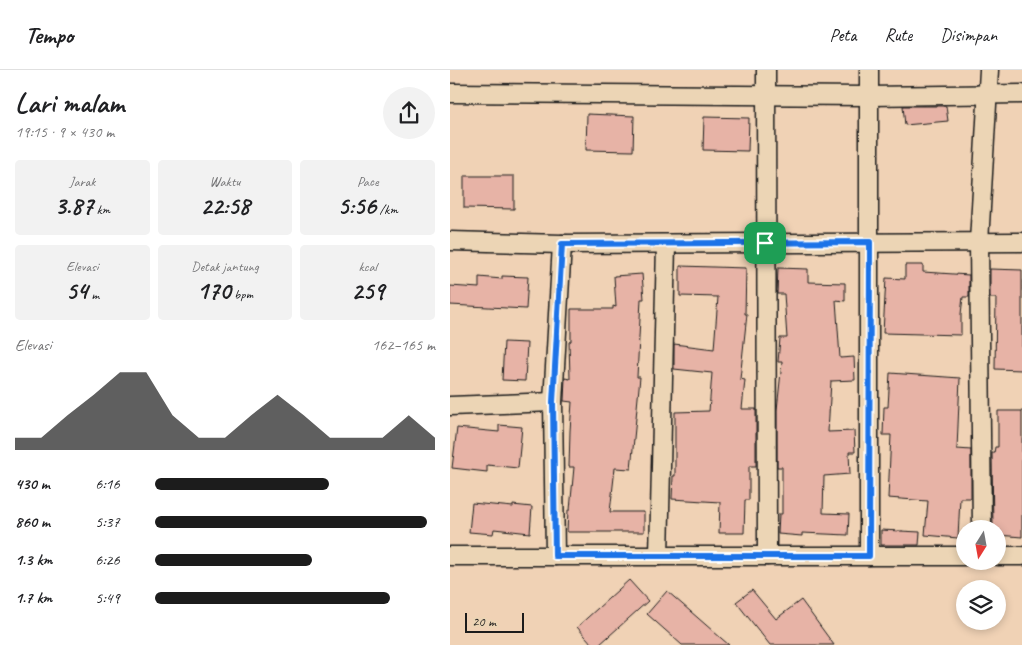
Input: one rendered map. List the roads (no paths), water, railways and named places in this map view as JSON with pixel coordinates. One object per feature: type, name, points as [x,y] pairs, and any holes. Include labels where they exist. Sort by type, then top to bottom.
[{"type":"street","points":[[766,70],[767,556]]},
{"type":"street","points":[[869,556],[870,70]]},
{"type":"street","points":[[982,520],[979,242],[989,70]]},
{"type":"street","points":[[450,93],[870,96],[1022,94]]},
{"type":"street","points":[[450,241],[562,244],[1022,242]]},
{"type":"street","points":[[555,556],[553,402],[562,244]]},
{"type":"street","points":[[659,556],[666,244]]},
{"type":"street","points":[[450,406],[553,402]]},
{"type":"street","points":[[450,556],[956,556]]},
{"type":"street","points":[[1006,556],[1022,556]]}]
